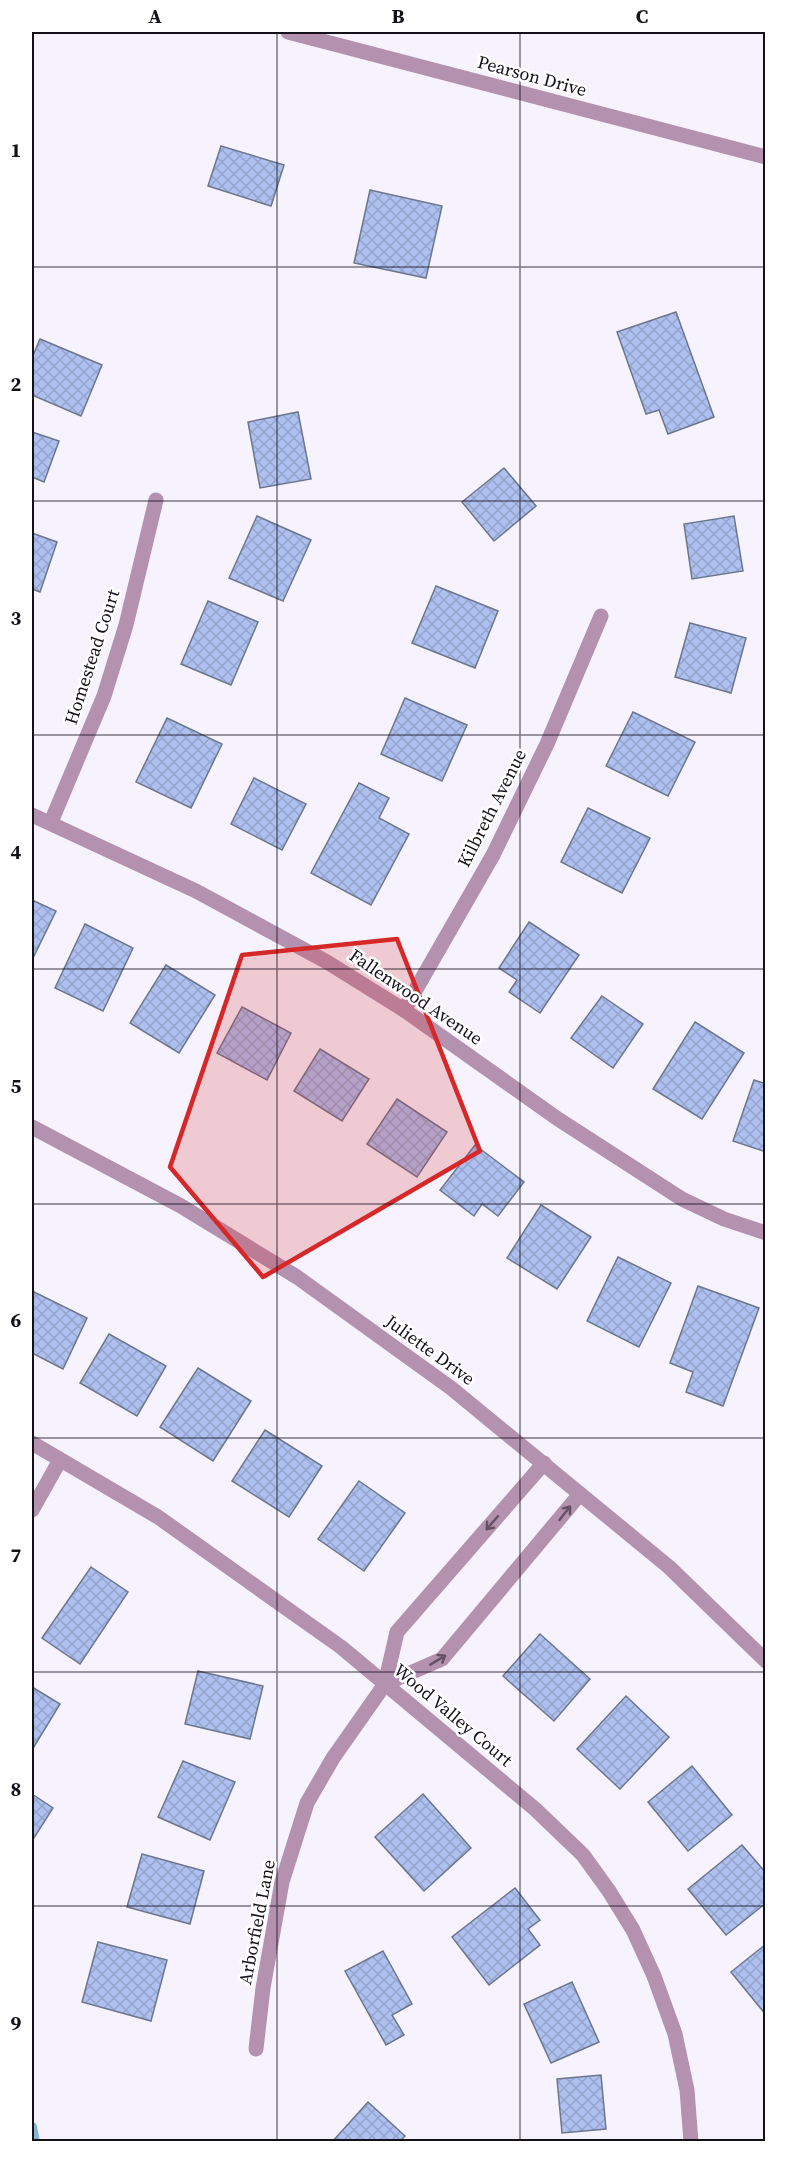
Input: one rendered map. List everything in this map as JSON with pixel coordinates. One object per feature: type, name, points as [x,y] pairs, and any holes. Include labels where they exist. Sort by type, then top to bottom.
[{"type":"street","name":"Pearson Drive","points":[[288,32],[765,157]]},
{"type":"street","name":"Homestead Court","points":[[51,822],[104,696],[126,625],[156,500]]},
{"type":"street","name":"Kilbreth Avenue","points":[[404,1010],[493,855],[546,744],[601,616]]},
{"type":"street","name":"Fallenwood Avenue","points":[[32,815],[196,891],[327,962],[404,1010],[558,1119],[681,1199],[724,1220],[765,1233]]},
{"type":"street","name":"Juliette Drive","points":[[32,1127],[181,1206],[297,1277],[451,1388],[669,1567],[765,1661]]},
{"type":"street","name":"Wood Valley Court","points":[[32,1443],[158,1517],[341,1647],[535,1809],[583,1855],[633,1930],[654,1976],[675,2034],[687,2090],[691,2142]]},
{"type":"street","points":[[32,1509],[60,1460]]},
{"type":"street","name":"Arborfield Lane","points":[[256,2049],[263,1988],[282,1882],[307,1803],[333,1758],[385,1684],[397,1632],[544,1463]]},
{"type":"street","points":[[385,1684],[442,1659],[580,1494]]},
{"type":"highlighted area","points":[[397,939],[480,1151],[263,1277],[170,1167],[242,955]]},
{"type":"building","points":[[221,146],[284,165],[271,206],[208,186]]},
{"type":"building","points":[[370,190],[442,206],[426,278],[354,263]]},
{"type":"building","points":[[676,312],[714,417],[668,434],[659,410],[646,414],[617,332]]},
{"type":"building","points":[[40,339],[102,365],[81,416],[32,395],[32,358]]},
{"type":"building","points":[[298,412],[311,479],[260,488],[248,422]]},
{"type":"building","points":[[32,432],[59,441],[44,482],[32,477]]},
{"type":"building","points":[[504,468],[536,506],[494,541],[462,502]]},
{"type":"building","points":[[257,516],[311,540],[283,601],[229,578]]},
{"type":"building","points":[[734,516],[743,571],[692,579],[684,524]]},
{"type":"building","points":[[32,533],[57,542],[40,592],[32,589]]},
{"type":"building","points":[[436,586],[498,611],[475,668],[412,643]]},
{"type":"building","points":[[208,601],[258,622],[231,685],[181,664]]},
{"type":"building","points":[[690,623],[746,638],[731,693],[675,677]]},
{"type":"building","points":[[405,698],[467,725],[442,781],[381,754]]},
{"type":"building","points":[[633,712],[695,742],[668,796],[606,766]]},
{"type":"building","points":[[167,718],[222,744],[191,808],[136,782]]},
{"type":"building","points":[[254,778],[306,804],[282,850],[231,824]]},
{"type":"building","points":[[359,783],[389,798],[379,818],[409,834],[371,905],[311,873]]},
{"type":"building","points":[[588,808],[650,838],[622,893],[561,862]]},
{"type":"building","points":[[32,900],[56,911],[34,956],[32,955]]},
{"type":"building","points":[[529,922],[579,955],[540,1013],[509,992],[517,980],[499,968]]},
{"type":"building","points":[[85,924],[133,948],[103,1011],[55,988]]},
{"type":"building","points":[[166,965],[215,995],[179,1053],[130,1023]]},
{"type":"building","points":[[602,996],[643,1024],[613,1068],[571,1038]]},
{"type":"building","points":[[242,1007],[291,1033],[267,1080],[217,1053]]},
{"type":"building","points":[[695,1022],[744,1053],[702,1119],[653,1089]]},
{"type":"building","points":[[320,1049],[369,1079],[342,1121],[294,1091]]},
{"type":"building","points":[[754,1080],[766,1084],[766,1152],[733,1141]]},
{"type":"building","points":[[397,1099],[447,1132],[417,1177],[367,1144]]},
{"type":"building","points":[[475,1145],[524,1182],[498,1216],[482,1204],[474,1216],[440,1190]]},
{"type":"building","points":[[541,1205],[591,1237],[557,1289],[507,1258]]},
{"type":"building","points":[[618,1257],[671,1283],[639,1347],[587,1321]]},
{"type":"building","points":[[698,1286],[759,1308],[723,1406],[686,1392],[693,1372],[670,1363]]},
{"type":"building","points":[[32,1291],[87,1318],[63,1369],[32,1353]]},
{"type":"building","points":[[109,1334],[166,1366],[137,1416],[80,1383]]},
{"type":"building","points":[[198,1368],[251,1401],[213,1461],[160,1427]]},
{"type":"building","points":[[265,1430],[322,1466],[289,1517],[232,1481]]},
{"type":"building","points":[[359,1481],[405,1513],[364,1571],[318,1539]]},
{"type":"building","points":[[91,1567],[128,1592],[80,1664],[42,1638]]},
{"type":"building","points":[[540,1634],[590,1679],[554,1721],[503,1676]]},
{"type":"building","points":[[198,1671],[263,1686],[250,1739],[185,1724]]},
{"type":"building","points":[[32,1687],[60,1704],[32,1750]]},
{"type":"building","points":[[626,1696],[669,1737],[620,1789],[577,1749]]},
{"type":"building","points":[[183,1761],[235,1782],[210,1840],[158,1817]]},
{"type":"building","points":[[692,1766],[732,1815],[688,1851],[648,1802]]},
{"type":"building","points":[[32,1794],[53,1808],[32,1841]]},
{"type":"building","points":[[423,1794],[471,1848],[424,1891],[375,1837]]},
{"type":"building","points":[[742,1845],[766,1873],[766,1903],[726,1935],[688,1889]]},
{"type":"building","points":[[142,1854],[204,1871],[190,1924],[127,1907]]},
{"type":"building","points":[[515,1888],[540,1920],[528,1929],[540,1945],[489,1985],[452,1937]]},
{"type":"building","points":[[98,1942],[167,1960],[151,2021],[82,2002]]},
{"type":"building","points":[[766,1944],[766,2015],[731,1972]]},
{"type":"building","points":[[383,1951],[412,2004],[392,2015],[404,2035],[386,2045],[345,1971]]},
{"type":"building","points":[[572,1982],[599,2042],[551,2063],[524,2004]]},
{"type":"building","points":[[601,2075],[606,2129],[562,2133],[557,2079]]},
{"type":"building","points":[[368,2102],[405,2136],[399,2142],[332,2142]]},
{"type":"waterway","points":[[32,2127],[35,2142]]}]
